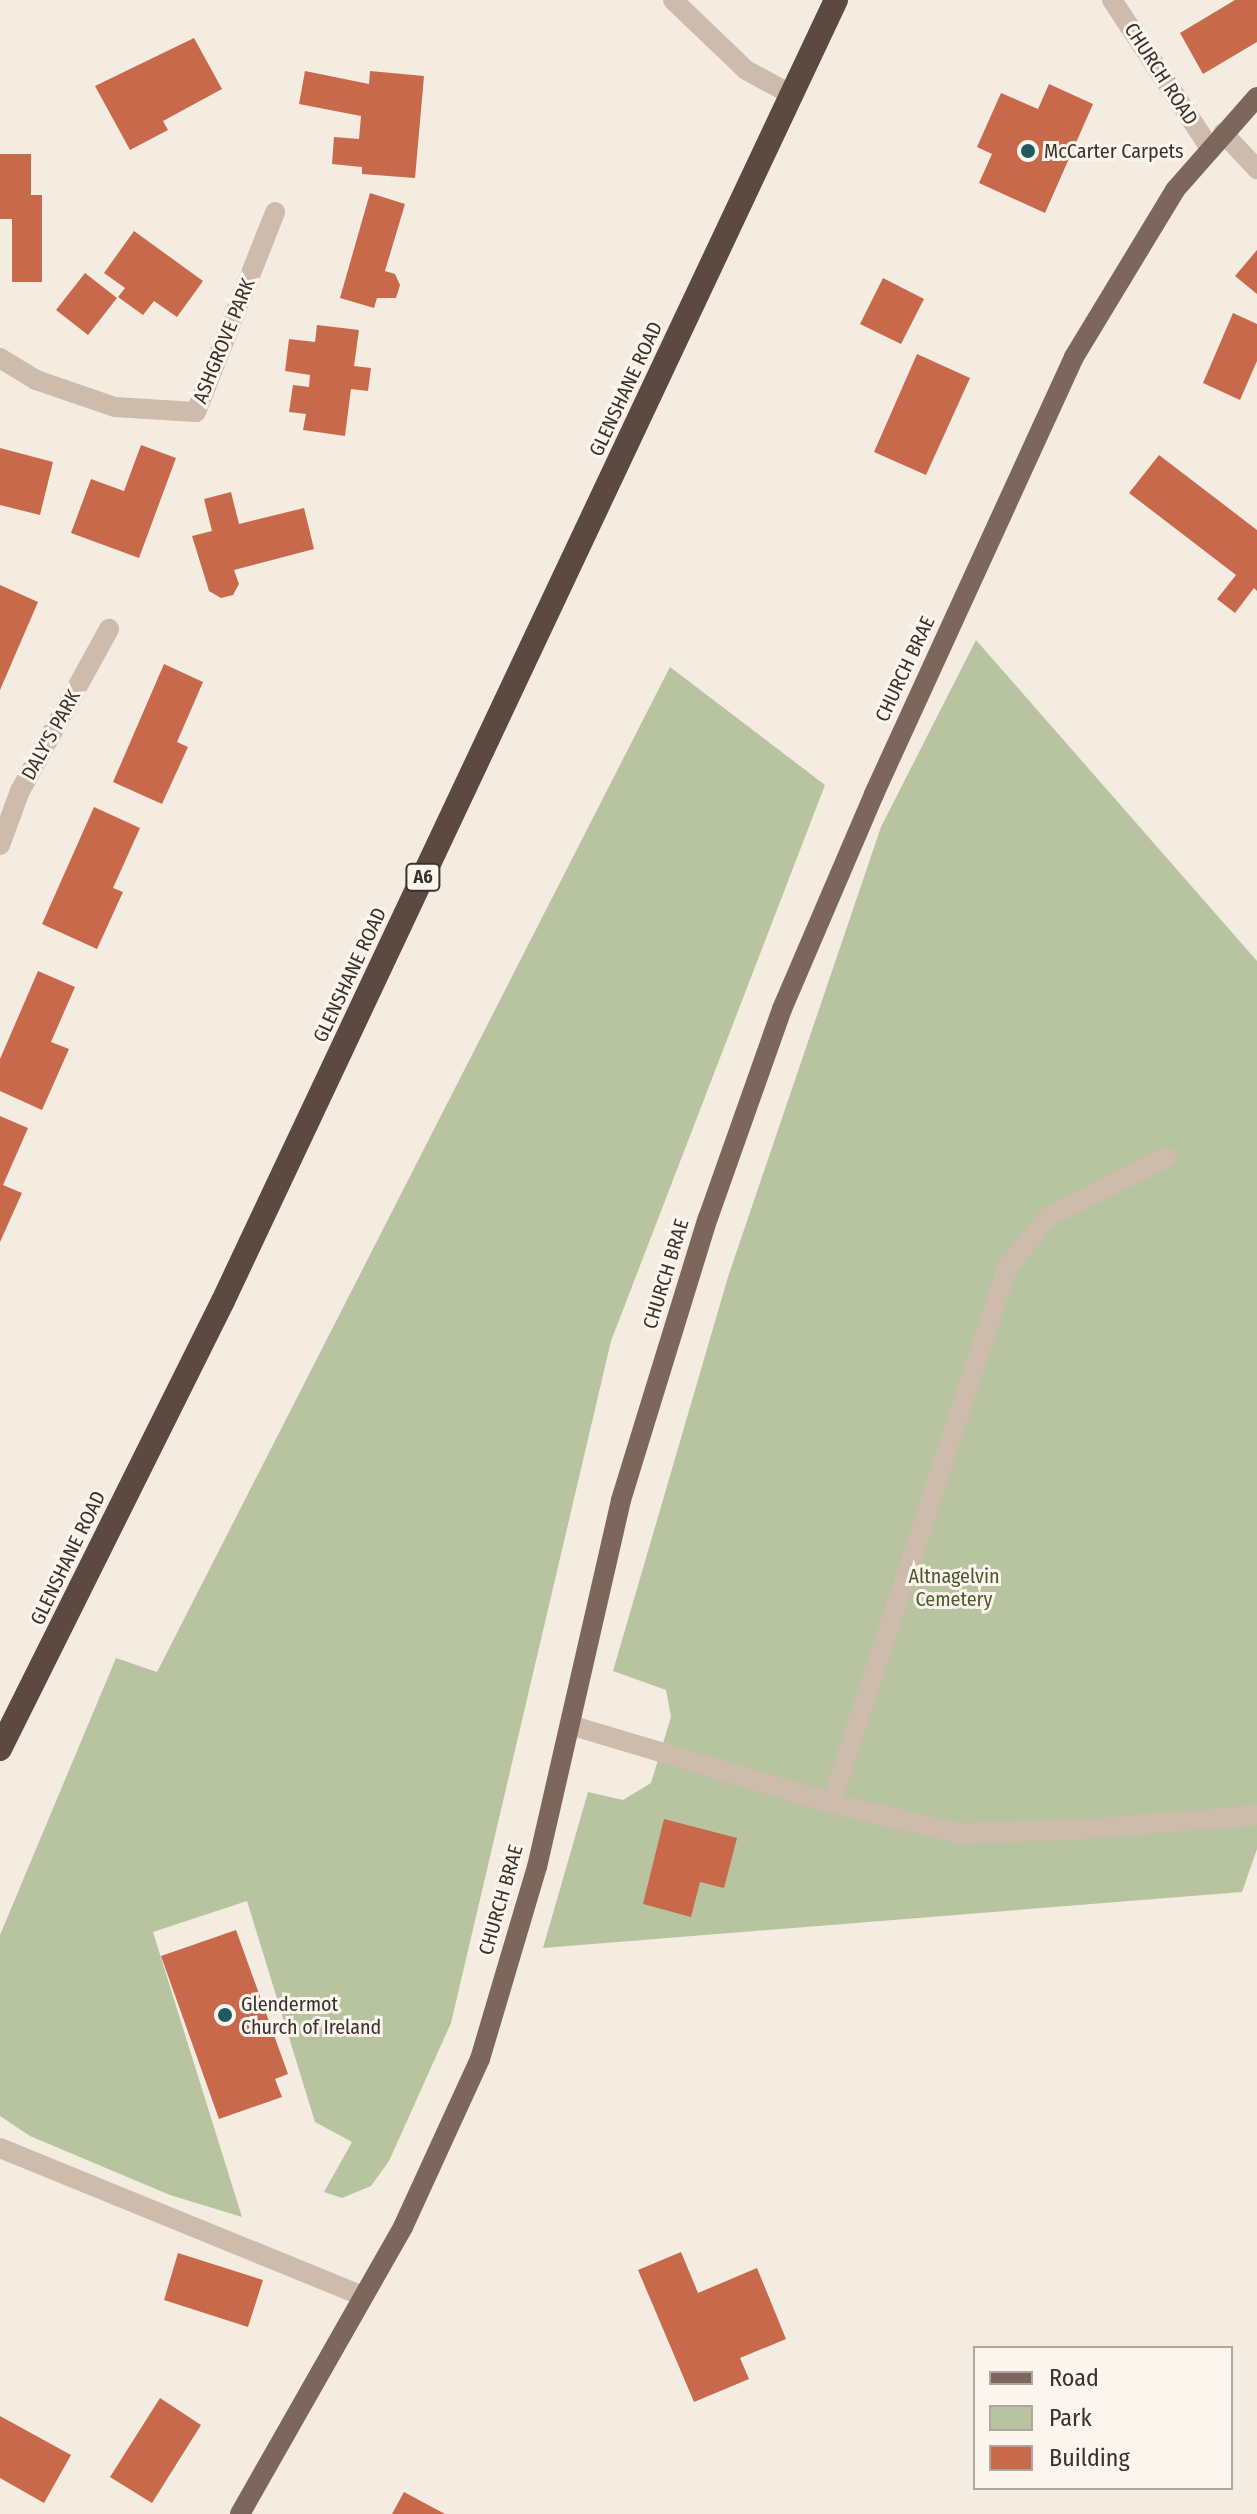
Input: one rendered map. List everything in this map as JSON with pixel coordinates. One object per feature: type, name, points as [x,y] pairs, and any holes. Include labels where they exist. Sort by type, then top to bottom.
[{"type":"highway","name":"GLENSHANE ROAD","points":[[0,1749],[223,1301],[836,0]]},
{"type":"main road","name":"CHURCH BRAE","points":[[240,2514],[403,2227],[480,2059],[537,1867],[621,1500],[708,1218],[782,1009],[874,794],[1074,357],[1159,214],[1216,140],[1257,97]]},
{"type":"street","points":[[673,0],[746,70],[792,95]]},
{"type":"street","name":"CHURCH ROAD","points":[[1112,0],[1216,140],[1257,169]]},
{"type":"street","name":"ASHGROVE PARK","points":[[0,358],[36,380],[115,407],[196,412],[275,212]]},
{"type":"street","name":"DALY'S PARK","points":[[0,845],[20,791],[109,629]]},
{"type":"street","points":[[831,1803],[1007,1268],[1048,1217],[1166,1158]]},
{"type":"street","points":[[570,1725],[831,1803],[958,1833],[1075,1830],[1257,1815]]},
{"type":"street","points":[[0,2148],[362,2296]]},
{"type":"green space","name":"Altnagelvin Cemetery","points":[[976,640],[1257,961],[1257,1849],[1242,1892],[543,1948],[588,1792],[623,1800],[651,1783],[671,1717],[666,1690],[613,1671],[728,1277],[881,827]]},
{"type":"green space","points":[[670,667],[825,785],[611,1341],[451,2023],[389,2161],[371,2186],[342,2198],[324,2192],[352,2142],[315,2122],[247,1901],[153,1932],[242,2217],[170,2195],[30,2136],[0,2116],[0,1935],[116,1658],[157,1672]]},
{"type":"building","points":[[1235,0],[1257,0],[1257,42],[1203,74],[1180,33]]},
{"type":"building","points":[[194,38],[222,89],[163,121],[168,130],[130,150],[95,86]]},
{"type":"building","points":[[305,71],[369,84],[370,71],[424,76],[415,178],[362,174],[362,167],[332,164],[334,137],[359,139],[361,116],[299,104]]},
{"type":"building","name":"McCarter Carpets","points":[[1049,84],[1093,104],[1045,213],[979,183],[992,154],[977,147],[1001,93],[1038,109]]},
{"type":"building","points":[[0,154],[31,154],[31,195],[42,195],[42,282],[12,282],[12,219],[0,219]]},
{"type":"building","points":[[370,193],[405,204],[385,271],[395,274],[400,285],[396,298],[377,298],[374,308],[340,298]]},
{"type":"building","points":[[134,231],[203,281],[177,317],[154,301],[143,315],[118,297],[125,288],[104,273]]},
{"type":"building","points":[[1257,250],[1257,294],[1235,276]]},
{"type":"building","points":[[85,273],[117,298],[88,335],[56,310]]},
{"type":"building","points":[[883,278],[924,299],[901,344],[860,324]]},
{"type":"building","points":[[1233,313],[1257,324],[1257,361],[1240,400],[1203,383]]},
{"type":"building","points":[[317,325],[359,330],[354,366],[371,368],[368,391],[351,389],[345,436],[303,430],[306,414],[289,412],[293,385],[309,387],[310,375],[285,371],[289,339],[315,342]]},
{"type":"building","points":[[917,354],[970,378],[926,475],[874,452]]},
{"type":"building","points":[[141,445],[176,458],[139,558],[71,533],[91,479],[124,491]]},
{"type":"building","points":[[0,448],[53,462],[40,515],[0,505]]},
{"type":"building","points":[[1159,455],[1257,530],[1257,591],[1254,588],[1235,613],[1217,599],[1236,575],[1129,493]]},
{"type":"building","points":[[231,492],[239,524],[304,508],[314,549],[234,570],[239,584],[233,595],[221,598],[209,591],[192,536],[212,531],[204,499]]},
{"type":"building","points":[[0,585],[38,602],[0,690]]},
{"type":"building","points":[[164,664],[203,682],[177,742],[188,747],[162,804],[113,782]]},
{"type":"building","points":[[94,807],[140,828],[113,888],[123,892],[97,949],[42,924]]},
{"type":"building","points":[[38,971],[75,987],[51,1042],[69,1049],[42,1110],[0,1091],[0,1059]]},
{"type":"building","points":[[0,1116],[28,1128],[3,1185],[22,1193],[0,1242]]},
{"type":"building","points":[[664,1819],[737,1838],[724,1888],[700,1882],[691,1917],[643,1904]]},
{"type":"building","name":"Glendermot Church of Ireland","points":[[236,1930],[288,2074],[275,2079],[282,2097],[219,2119],[161,1956]]},
{"type":"building","points":[[681,2252],[698,2293],[757,2268],[786,2339],[740,2358],[749,2379],[694,2402],[638,2270]]},
{"type":"building","points":[[178,2253],[263,2280],[248,2327],[164,2300]]},
{"type":"building","points":[[160,2398],[201,2425],[152,2503],[110,2477]]},
{"type":"building","points":[[0,2416],[71,2455],[44,2503],[0,2478]]},
{"type":"building","points":[[404,2492],[445,2514],[392,2514]]},
{"type":"place","name":"McCarter Carpets","points":[[1028,151]]},
{"type":"place","name":"Glendermot Church of Ireland","points":[[225,2015]]}]
